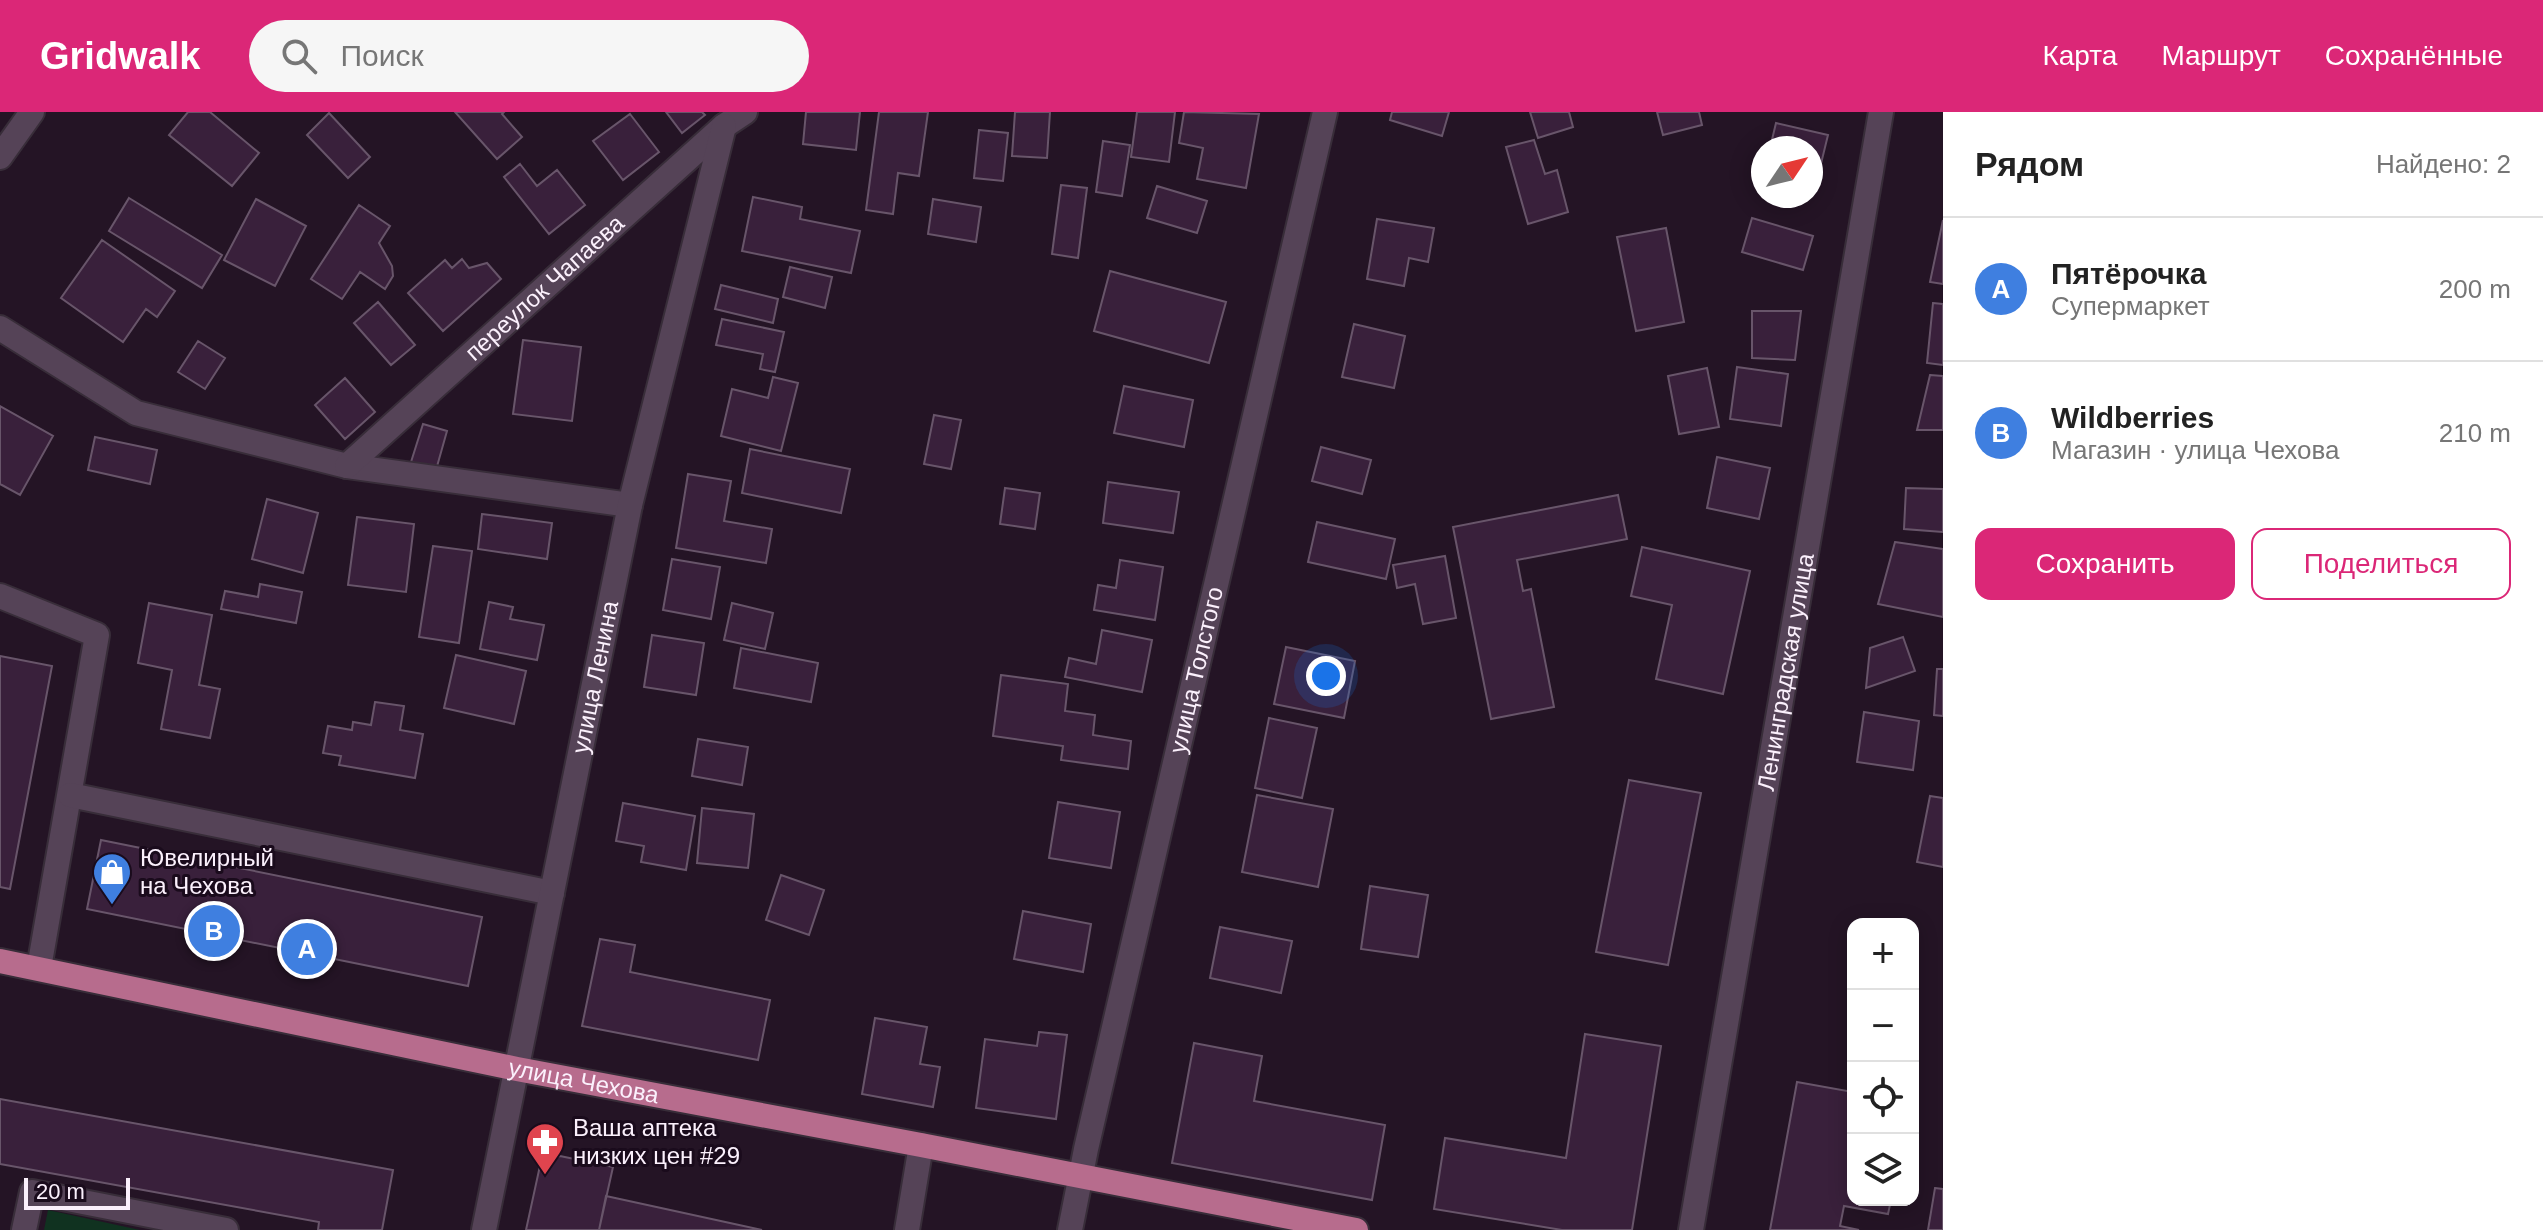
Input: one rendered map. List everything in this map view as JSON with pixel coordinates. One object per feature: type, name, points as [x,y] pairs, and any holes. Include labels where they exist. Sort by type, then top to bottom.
[{"type":"main road","name":"улица Чехова","points":[[0,961],[517,1069],[1356,1230]]},
{"type":"street","points":[[0,157],[32,112]]},
{"type":"street","name":"переулок Чапаева","points":[[347,466],[724,126],[745,112]]},
{"type":"street","name":"улица Толстого","points":[[1070,1230],[1080,1175],[1325,112]]},
{"type":"street","name":"Ленинградская улица","points":[[1691,1230],[1881,112]]},
{"type":"street","name":"улица Ленина","points":[[484,1230],[630,505],[724,126]]},
{"type":"street","points":[[0,328],[136,413],[347,466],[630,505]]},
{"type":"street","points":[[0,596],[97,635],[39,968]]},
{"type":"street","points":[[70,795],[552,893]]},
{"type":"street","points":[[907,1230],[921,1145]]},
{"type":"street","points":[[24,1230],[32,1192],[226,1230]]},
{"type":"green space","points":[[48,1210],[140,1230],[44,1230]]},
{"type":"building","points":[[188,112],[210,112],[259,153],[232,186],[169,135]]},
{"type":"building","points":[[455,112],[504,112],[502,114],[522,137],[497,159]]},
{"type":"building","points":[[666,112],[702,112],[705,115],[682,133]]},
{"type":"building","points":[[806,112],[860,112],[856,150],[803,144]]},
{"type":"building","points":[[879,112],[928,112],[919,176],[898,173],[893,214],[866,210]]},
{"type":"building","points":[[1015,112],[1050,112],[1047,158],[1012,156]]},
{"type":"building","points":[[1137,112],[1175,112],[1169,162],[1131,157]]},
{"type":"building","points":[[1184,112],[1259,114],[1246,188],[1197,179],[1203,148],[1179,143]]},
{"type":"building","points":[[1392,112],[1449,112],[1442,136],[1390,120]]},
{"type":"building","points":[[1530,112],[1569,112],[1573,127],[1538,138]]},
{"type":"building","points":[[1657,112],[1699,112],[1702,125],[1663,135]]},
{"type":"building","points":[[329,113],[370,157],[348,178],[307,135]]},
{"type":"building","points":[[630,114],[659,152],[623,180],[593,141]]},
{"type":"building","points":[[1776,123],[1828,135],[1823,156],[1823,136],[1773,136]]},
{"type":"building","points":[[979,130],[1008,133],[1003,181],[974,178]]},
{"type":"building","points":[[1534,140],[1545,174],[1557,170],[1568,212],[1528,224],[1506,147]]},
{"type":"building","points":[[1103,141],[1130,145],[1122,196],[1096,192]]},
{"type":"building","points":[[520,164],[537,186],[557,170],[585,205],[549,234],[504,177]]},
{"type":"building","points":[[1061,185],[1087,188],[1078,258],[1052,254]]},
{"type":"building","points":[[1157,186],[1207,201],[1197,233],[1147,218]]},
{"type":"building","points":[[753,197],[802,207],[800,219],[860,231],[851,273],[742,251]]},
{"type":"building","points":[[129,198],[222,255],[202,288],[109,231]]},
{"type":"building","points":[[256,199],[306,226],[275,286],[224,260]]},
{"type":"building","points":[[933,199],[981,207],[976,242],[928,234]]},
{"type":"building","points":[[359,205],[390,226],[379,243],[392,266],[393,276],[385,289],[360,272],[342,299],[311,279]]},
{"type":"building","points":[[1752,218],[1813,236],[1803,270],[1742,252]]},
{"type":"building","points":[[1377,219],[1434,228],[1428,262],[1409,258],[1404,286],[1367,279]]},
{"type":"building","points":[[1943,220],[1943,284],[1930,282]]},
{"type":"building","points":[[1666,228],[1684,322],[1636,331],[1617,237]]},
{"type":"building","points":[[102,240],[175,291],[157,317],[146,309],[123,342],[61,298]]},
{"type":"building","points":[[462,259],[469,268],[487,263],[501,279],[443,331],[408,293],[445,260],[452,268]]},
{"type":"building","points":[[790,267],[832,277],[825,308],[783,297]]},
{"type":"building","points":[[1110,271],[1226,302],[1209,363],[1094,331]]},
{"type":"building","points":[[721,285],[778,299],[773,323],[715,309]]},
{"type":"building","points":[[378,302],[415,345],[391,365],[354,323]]},
{"type":"building","points":[[1933,303],[1943,304],[1943,365],[1927,363]]},
{"type":"building","points":[[1752,311],[1801,311],[1795,360],[1752,358]]},
{"type":"building","points":[[722,319],[784,332],[775,372],[760,369],[763,354],[716,345]]},
{"type":"building","points":[[1354,324],[1405,336],[1394,388],[1342,377]]},
{"type":"building","points":[[523,340],[581,347],[572,421],[513,414]]},
{"type":"building","points":[[198,341],[225,358],[205,389],[178,372]]},
{"type":"building","points":[[1737,367],[1788,374],[1781,426],[1730,419]]},
{"type":"building","points":[[1707,368],[1719,427],[1679,434],[1668,376]]},
{"type":"building","points":[[1930,375],[1943,376],[1943,430],[1917,430]]},
{"type":"building","points":[[773,377],[798,383],[781,451],[721,436],[732,389],[768,398]]},
{"type":"building","points":[[345,378],[375,412],[345,439],[315,405]]},
{"type":"building","points":[[1124,386],[1193,400],[1184,447],[1114,433]]},
{"type":"building","points":[[0,406],[53,436],[20,495],[0,484]]},
{"type":"building","points":[[934,415],[961,420],[951,469],[924,464]]},
{"type":"building","points":[[423,424],[447,431],[436,470],[411,462]]},
{"type":"building","points":[[95,437],[157,450],[150,484],[88,470]]},
{"type":"building","points":[[1321,447],[1371,460],[1362,494],[1312,481]]},
{"type":"building","points":[[750,449],[850,469],[841,513],[742,493]]},
{"type":"building","points":[[1717,457],[1770,468],[1759,519],[1707,508]]},
{"type":"building","points":[[688,474],[731,481],[724,521],[772,529],[766,563],[676,548]]},
{"type":"building","points":[[1108,482],[1179,492],[1173,533],[1103,523]]},
{"type":"building","points":[[1005,488],[1040,493],[1035,529],[1000,524]]},
{"type":"building","points":[[1906,488],[1943,489],[1943,532],[1904,529]]},
{"type":"building","points":[[1618,495],[1627,539],[1517,560],[1523,591],[1531,589],[1554,707],[1491,719],[1453,527]]},
{"type":"building","points":[[267,499],[318,513],[303,573],[252,559]]},
{"type":"building","points":[[482,514],[552,523],[547,559],[478,549]]},
{"type":"building","points":[[357,517],[414,524],[406,592],[348,585]]},
{"type":"building","points":[[1317,522],[1395,539],[1386,579],[1308,562]]},
{"type":"building","points":[[1895,542],[1943,549],[1943,617],[1878,604]]},
{"type":"building","points":[[433,546],[472,551],[459,643],[419,637]]},
{"type":"building","points":[[1642,547],[1750,571],[1723,694],[1656,679],[1672,605],[1631,596]]},
{"type":"building","points":[[1445,556],[1456,618],[1423,624],[1415,584],[1397,588],[1393,565]]},
{"type":"building","points":[[672,559],[720,567],[711,619],[663,610]]},
{"type":"building","points":[[1120,560],[1163,567],[1155,620],[1094,610],[1098,585],[1116,588]]},
{"type":"building","points":[[260,584],[302,592],[296,623],[221,609],[225,591],[258,597]]},
{"type":"building","points":[[489,602],[513,607],[510,619],[544,625],[537,660],[480,649]]},
{"type":"building","points":[[149,603],[212,615],[199,685],[220,689],[210,738],[161,729],[172,670],[138,663]]},
{"type":"building","points":[[732,603],[773,613],[765,649],[724,640]]},
{"type":"building","points":[[1102,630],[1152,640],[1142,692],[1065,677],[1069,658],[1096,664]]},
{"type":"building","points":[[652,635],[704,643],[696,695],[644,687]]},
{"type":"building","points":[[1903,637],[1915,671],[1866,688],[1870,648]]},
{"type":"building","points":[[1286,647],[1355,661],[1344,718],[1274,704]]},
{"type":"building","points":[[741,648],[818,663],[811,702],[734,688]]},
{"type":"building","points":[[456,655],[526,671],[514,724],[444,708]]},
{"type":"building","points":[[0,656],[52,666],[10,889],[0,887]]},
{"type":"building","points":[[1937,669],[1943,669],[1943,716],[1934,715]]},
{"type":"building","points":[[1001,675],[1068,684],[1065,711],[1095,715],[1093,735],[1131,741],[1128,769],[1061,760],[1063,746],[993,736]]},
{"type":"building","points":[[375,702],[404,706],[400,730],[423,734],[415,778],[339,765],[341,756],[323,753],[328,726],[352,730],[353,722],[371,725]]},
{"type":"building","points":[[1864,712],[1919,721],[1913,770],[1857,762]]},
{"type":"building","points":[[1269,718],[1317,728],[1302,798],[1255,788]]},
{"type":"building","points":[[698,739],[748,747],[742,785],[692,776]]},
{"type":"building","points":[[1629,780],[1701,793],[1668,965],[1596,952]]},
{"type":"building","points":[[1257,795],[1333,809],[1318,887],[1242,872]]},
{"type":"building","points":[[1930,796],[1943,798],[1943,867],[1917,862]]},
{"type":"building","points":[[1058,802],[1120,812],[1111,868],[1049,858]]},
{"type":"building","points":[[623,803],[695,816],[686,870],[641,862],[644,846],[616,841]]},
{"type":"building","points":[[702,808],[754,814],[748,868],[697,863]]},
{"type":"building","points":[[101,840],[482,917],[468,986],[87,909]]},
{"type":"building","points":[[781,875],[824,890],[809,935],[766,920]]},
{"type":"building","points":[[1370,886],[1428,895],[1418,957],[1361,949]]},
{"type":"building","points":[[1023,911],[1091,924],[1083,972],[1014,959]]},
{"type":"building","points":[[1220,927],[1292,941],[1281,993],[1210,978]]},
{"type":"building","points":[[600,939],[635,945],[630,972],[770,1000],[758,1060],[582,1026]]},
{"type":"building","points":[[875,1018],[927,1027],[920,1064],[940,1067],[933,1107],[862,1094]]},
{"type":"building","points":[[1039,1032],[1067,1035],[1056,1119],[976,1108],[985,1039],[1037,1046]]},
{"type":"building","points":[[1585,1034],[1661,1046],[1632,1230],[1562,1230],[1434,1209],[1445,1138],[1566,1158]]},
{"type":"building","points":[[1194,1043],[1262,1056],[1254,1101],[1385,1125],[1372,1200],[1172,1163]]},
{"type":"building","points":[[1797,1082],[1847,1091],[1847,1206],[1890,1206],[1888,1214],[1844,1206],[1840,1226],[1859,1230],[1770,1230]]},
{"type":"building","points":[[0,1099],[393,1170],[382,1230],[318,1230],[319,1222],[0,1164]]},
{"type":"building","points":[[560,1156],[613,1167],[599,1230],[526,1230],[541,1161]]},
{"type":"building","points":[[1935,1188],[1943,1189],[1943,1230],[1928,1230]]},
{"type":"building","points":[[606,1196],[762,1230],[599,1230]]},
{"type":"place","name":"Ювелирный на Чехова","points":[[112,906]]},
{"type":"place","name":"Wildberries","points":[[214,931]]},
{"type":"place","name":"Пятёрочка","points":[[307,949]]},
{"type":"place","name":"Ваша аптека низких цен #29","points":[[545,1176]]}]
